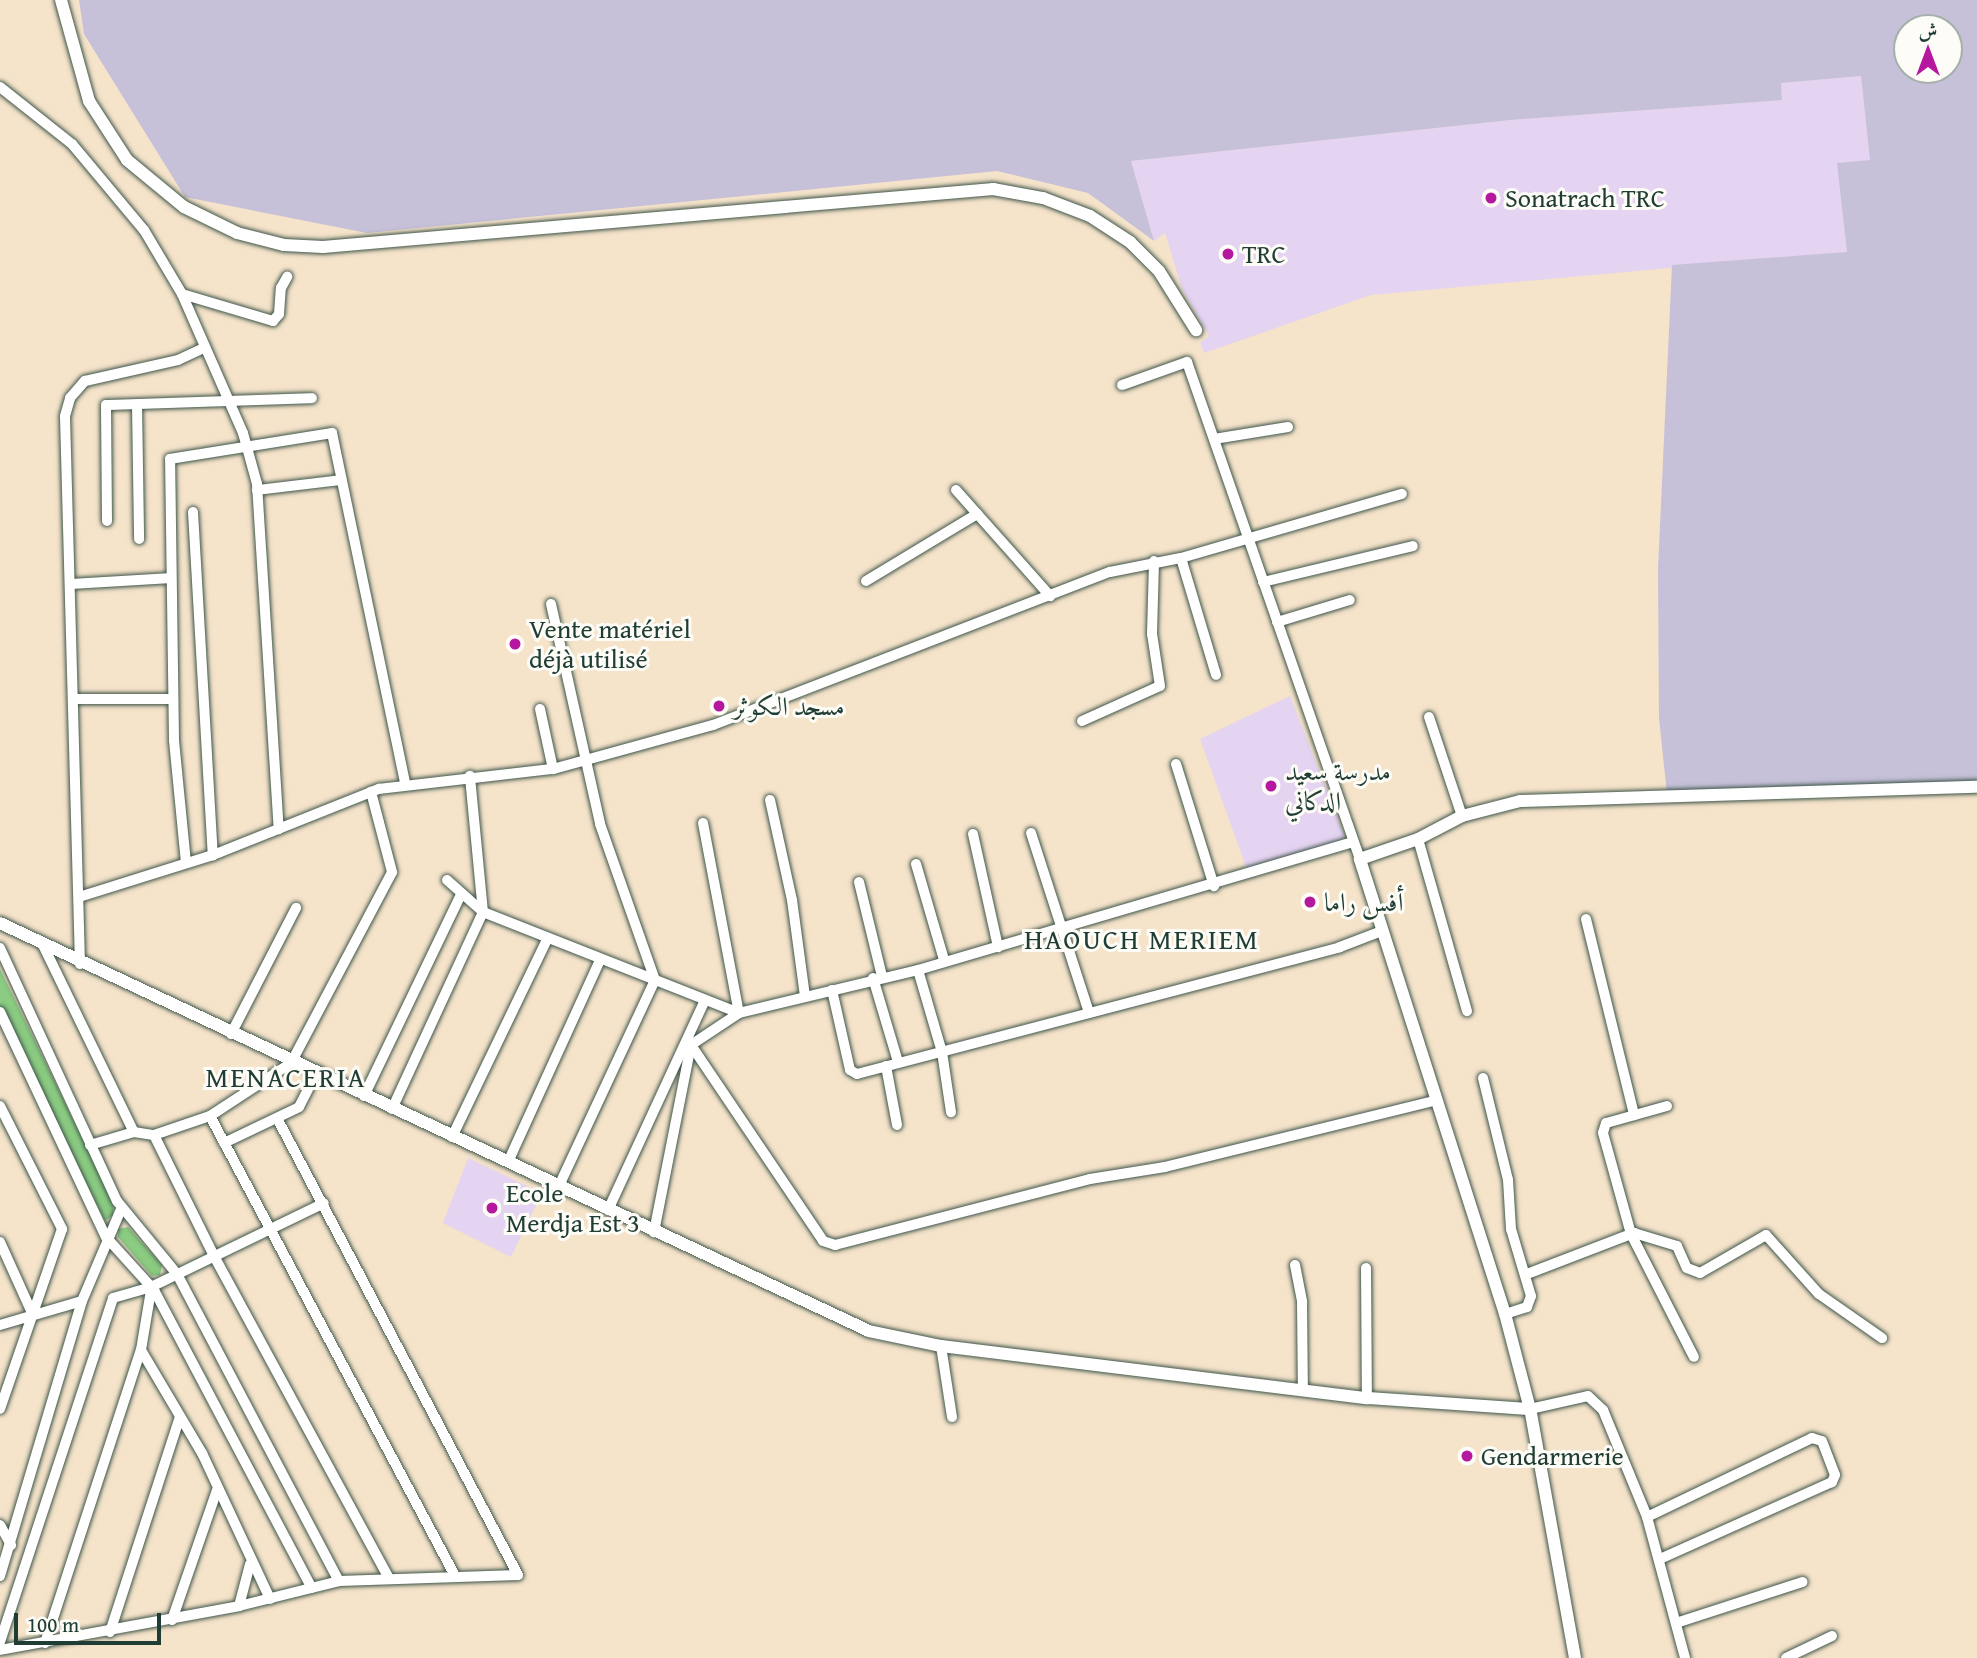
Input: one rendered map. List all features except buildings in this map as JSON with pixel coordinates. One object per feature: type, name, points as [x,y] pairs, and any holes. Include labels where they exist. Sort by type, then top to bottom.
[{"type":"street","points":[[61,0],[89,101],[127,160],[184,207],[237,233],[284,245],[337,246],[993,189],[1043,198],[1090,216],[1130,242],[1159,271],[1196,330]]},
{"type":"street","points":[[0,87],[72,144],[144,230],[182,294],[230,402],[247,448],[257,490],[279,828]]},
{"type":"street","points":[[182,294],[273,321],[279,314],[281,288],[287,276]]},
{"type":"street","points":[[80,964],[72,583],[65,448],[70,398],[85,381],[100,375],[178,360],[204,348]]},
{"type":"street","points":[[1122,385],[1187,362],[1360,859],[1506,1314],[1530,1409],[1575,1658]]},
{"type":"street","points":[[107,521],[106,405],[312,398]]},
{"type":"street","points":[[137,405],[139,539]]},
{"type":"street","points":[[1214,439],[1288,427]]},
{"type":"street","points":[[186,863],[173,699],[170,459],[332,433],[405,783]]},
{"type":"street","points":[[257,490],[341,480]]},
{"type":"street","points":[[956,490],[1050,596]]},
{"type":"street","points":[[79,897],[213,855],[371,792],[405,783],[553,769],[713,724],[1050,596],[1154,561],[1181,558],[1402,494]]},
{"type":"street","points":[[193,512],[213,855]]},
{"type":"street","points":[[866,581],[977,514]]},
{"type":"street","points":[[1264,582],[1413,546]]},
{"type":"street","points":[[1181,558],[1216,675]]},
{"type":"street","points":[[1082,721],[1160,687],[1152,634],[1154,561]]},
{"type":"street","points":[[72,583],[171,578]]},
{"type":"street","points":[[1277,622],[1350,600]]},
{"type":"street","points":[[551,604],[600,824],[655,980],[559,1186]]},
{"type":"street","points":[[74,699],[173,699]]},
{"type":"street","points":[[540,709],[553,769]]},
{"type":"street","points":[[1429,717],[1461,816]]},
{"type":"street","points":[[1175,764],[1214,886]]},
{"type":"street","points":[[393,1109],[482,912],[470,776]]},
{"type":"street","points":[[1360,859],[1418,838],[1461,816],[1520,801],[1977,787]]},
{"type":"street","points":[[90,1145],[134,1132],[154,1135],[210,1116],[291,1063],[392,872],[371,792]]},
{"type":"street","points":[[770,800],[792,900],[805,996]]},
{"type":"street","points":[[703,823],[739,1013]]},
{"type":"street","points":[[1031,833],[1059,929],[1089,1013]]},
{"type":"street","points":[[973,834],[998,947]]},
{"type":"street","points":[[1418,838],[1467,1011]]},
{"type":"street","points":[[654,1232],[691,1045],[739,1013],[878,977],[918,970],[944,960],[1214,886],[1353,842]]},
{"type":"street","points":[[916,864],[944,960]]},
{"type":"street","points":[[447,880],[482,912],[547,940],[739,1013]]},
{"type":"street","points":[[859,882],[898,1062]]},
{"type":"street","points":[[364,1096],[461,894]]},
{"type":"street","points":[[231,1034],[296,908]]},
{"type":"street","points":[[1586,919],[1634,1115]]},
{"type":"street","points":[[0,923],[80,964],[855,1325],[941,1346],[1367,1398],[1530,1409],[1576,1397],[1596,1399],[1647,1517],[1685,1658]]},
{"type":"street","points":[[832,990],[851,1072],[942,1052],[1340,947],[1382,931]]},
{"type":"street","points":[[452,1138],[547,940]]},
{"type":"street","points":[[43,945],[134,1132]]},
{"type":"street","points":[[0,948],[121,1209],[177,1274],[339,1581]]},
{"type":"street","points":[[508,1162],[600,960]]},
{"type":"street","points":[[918,970],[942,1052],[951,1112]]},
{"type":"street","points":[[608,1210],[705,1000]]},
{"type":"street","points":[[0,1012],[106,1237],[151,1287],[312,1588]]},
{"type":"street","points":[[691,1045],[823,1241],[835,1245],[1090,1179],[1165,1167],[1437,1100]]},
{"type":"street","points":[[886,1066],[897,1125]]},
{"type":"street","points":[[224,1143],[278,1120],[299,1107],[316,1074]]},
{"type":"street","points":[[1483,1079],[1508,1180],[1511,1229],[1527,1274],[1530,1303],[1506,1314]]},
{"type":"street","points":[[0,1106],[62,1229],[0,1409]]},
{"type":"street","points":[[1667,1106],[1606,1123],[1603,1129],[1631,1234],[1693,1357]]},
{"type":"street","points":[[210,1116],[454,1574]]},
{"type":"street","points":[[0,1650],[172,1620],[339,1581],[454,1574],[518,1575],[324,1202],[278,1120]]},
{"type":"street","points":[[154,1135],[214,1256],[389,1578]]},
{"type":"street","points":[[0,1642],[113,1298],[151,1287],[324,1202]]},
{"type":"street","points":[[0,1576],[82,1301],[106,1237],[121,1209]]},
{"type":"street","points":[[1527,1274],[1631,1234],[1677,1246],[1694,1273],[1756,1238],[1770,1237],[1819,1294],[1882,1338]]},
{"type":"street","points":[[0,1242],[33,1315]]},
{"type":"street","points":[[1295,1265],[1302,1302],[1303,1391]]},
{"type":"street","points":[[1366,1268],[1367,1398]]},
{"type":"street","points":[[45,1643],[141,1350],[151,1287]]},
{"type":"street","points":[[0,1325],[82,1301]]},
{"type":"street","points":[[941,1346],[952,1417]]},
{"type":"street","points":[[141,1350],[180,1418],[217,1490],[250,1564],[270,1599]]},
{"type":"street","points":[[110,1632],[180,1418]]},
{"type":"street","points":[[1647,1517],[1812,1438],[1822,1441],[1835,1475],[1832,1482],[1660,1559]]},
{"type":"street","points":[[172,1620],[217,1490]]},
{"type":"street","points":[[0,1525],[11,1545]]},
{"type":"street","points":[[239,1606],[250,1564]]},
{"type":"street","points":[[1676,1623],[1802,1581]]},
{"type":"street","points":[[1786,1658],[1832,1636]]},
{"type":"shaded area","points":[[79,0],[1977,0],[1977,786],[1667,794],[1659,718],[1658,569],[1672,265],[1847,252],[1837,163],[1870,160],[1861,76],[1781,83],[1782,100],[1510,120],[1131,161],[1154,241],[1088,193],[997,171],[367,233],[185,197],[84,34]]},
{"type":"shaded area","name":"Sonatrach TRC","points":[[1861,76],[1870,160],[1838,163],[1847,252],[1371,295],[1204,353],[1200,343],[1209,336],[1182,289],[1165,233],[1154,241],[1131,161],[1510,120],[1782,100],[1781,83]]},
{"type":"shaded area","name":"مدرسة سعيد الدكاني","points":[[1290,696],[1344,834],[1341,845],[1249,875],[1200,739]]},
{"type":"shaded area","name":"Ecole Merdja Est 3","points":[[468,1158],[542,1193],[511,1257],[443,1223]]},
{"type":"green space","points":[[0,969],[113,1202],[113,1215],[105,1221],[0,1009]]},
{"type":"green space","points":[[128,1227],[162,1265],[160,1275],[152,1276],[118,1237],[118,1229]]},
{"type":"place","name":"Sonatrach TRC","points":[[1491,198]]},
{"type":"place","name":"TRC","points":[[1228,254]]},
{"type":"place","name":"Vente matériel déjà utilisé","points":[[515,644]]},
{"type":"place","name":"مسجد الكوثر","points":[[719,706]]},
{"type":"place","name":"مدرسة سعيد الدكاني","points":[[1271,786]]},
{"type":"place","name":"أفس راما","points":[[1310,902]]},
{"type":"place","name":"Ecole Merdja Est 3","points":[[492,1208]]},
{"type":"place","name":"Gendarmerie","points":[[1467,1456]]},
{"type":"district","name":"HAOUCH MERIEM","points":[[1142,939]]},
{"type":"district","name":"MENACERIA","points":[[286,1077]]}]
